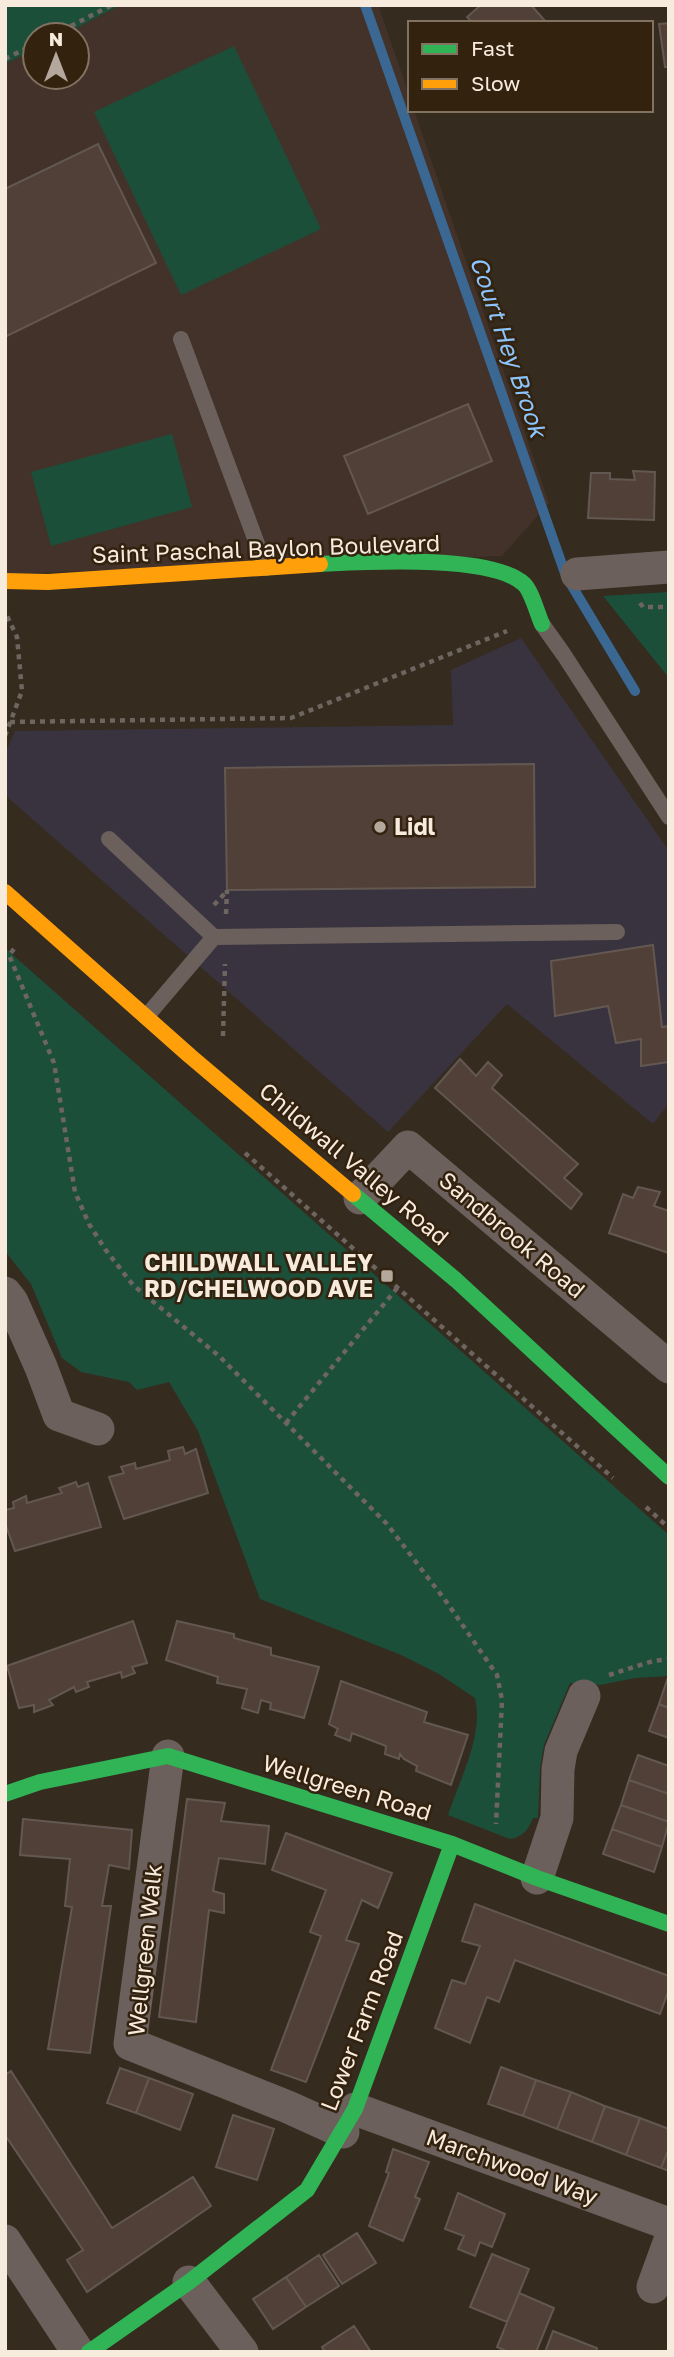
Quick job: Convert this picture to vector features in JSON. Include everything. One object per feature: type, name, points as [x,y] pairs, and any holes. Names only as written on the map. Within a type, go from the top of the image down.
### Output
[{"type":"street","name":"Saint Paschal Baylon Boulevard","points":[[5,581],[48,582],[343,563],[458,563],[501,572],[525,585]]},
{"type":"street","points":[[577,574],[669,567]]},
{"type":"street","points":[[525,585],[542,624]]},
{"type":"street","name":"Childwall Valley Road","points":[[5,892],[221,1082],[456,1280],[669,1477]]},
{"type":"street","name":"Sandbrook Road","points":[[360,1198],[408,1147],[669,1367]]},
{"type":"street","points":[[5,1293],[12,1302],[36,1356],[59,1415],[98,1429]]},
{"type":"street","points":[[537,1878],[557,1818],[561,1751],[584,1696]]},
{"type":"street","name":"Wellgreen Road","points":[[5,1794],[40,1782],[168,1756],[452,1844],[537,1878],[669,1924]]},
{"type":"street","name":"Wellgreen Walk","points":[[168,1756],[130,2044],[288,2107],[349,2121]]},
{"type":"street","name":"Lower Farm Road","points":[[89,2352],[189,2282],[307,2190],[349,2121],[452,1844]]},
{"type":"street","name":"Marchwood Way","points":[[349,2121],[669,2224]]},
{"type":"street","points":[[5,2241],[78,2352]]},
{"type":"street","points":[[653,2287],[669,2243]]},
{"type":"street","points":[[189,2282],[242,2352]]},
{"type":"lane","points":[[181,339],[266,568]]},
{"type":"lane","points":[[542,624],[669,817]]},
{"type":"lane","points":[[109,839],[220,937],[617,932]]},
{"type":"lane","points":[[146,1017],[220,937]]},
{"type":"path","points":[[81,21],[112,5]]},
{"type":"path","points":[[5,59],[21,51]]},
{"type":"path","points":[[10,722],[291,718],[513,629],[525,585]]},
{"type":"path","points":[[5,612],[17,637],[22,691],[5,736]]},
{"type":"path","points":[[221,1082],[220,937],[227,890]]},
{"type":"path","points":[[5,940],[14,949],[7,958],[54,1063],[75,1192],[89,1224],[105,1249],[133,1285],[219,1356],[387,1524],[449,1604],[497,1675],[502,1700],[500,1762],[496,1826],[488,1859]]},
{"type":"path","points":[[241,1150],[618,1482]]},
{"type":"path","points":[[286,1423],[398,1287]]},
{"type":"path","points":[[638,1501],[669,1528]]},
{"type":"path","points":[[584,1696],[613,1673],[669,1659]]},
{"type":"shaded area","points":[[121,5],[378,5],[408,91],[408,112],[415,112],[549,503],[502,556],[5,574],[5,64],[21,56],[21,91],[91,91],[90,21]]},
{"type":"shaded area","points":[[521,638],[669,851],[669,1103],[653,1124],[507,1004],[388,1132],[5,795],[5,754],[15,731],[453,725],[451,670]]},
{"type":"green space","points":[[5,5],[121,5],[90,21],[21,21],[21,56],[5,64]]},
{"type":"green space","points":[[234,46],[321,229],[181,295],[94,112]]},
{"type":"green space","points":[[172,434],[192,507],[51,546],[31,472]]},
{"type":"green space","points":[[669,592],[669,678],[603,596]]},
{"type":"green space","points":[[5,948],[669,1535],[669,1676],[635,1678],[600,1685],[570,1683],[544,1745],[540,1768],[538,1818],[533,1818],[527,1829],[518,1837],[510,1839],[448,1815],[474,1741],[477,1712],[475,1698],[439,1674],[401,1655],[260,1599],[198,1431],[169,1382],[137,1390],[129,1382],[81,1372],[62,1358],[31,1284],[5,1251]]},
{"type":"building","points":[[481,5],[531,5],[545,21],[471,21],[467,17]]},
{"type":"building","points":[[669,23],[669,67],[665,67],[659,24]]},
{"type":"building","points":[[98,144],[156,263],[5,337],[5,189]]},
{"type":"building","points":[[468,404],[492,461],[368,514],[344,456]]},
{"type":"building","points":[[633,471],[655,472],[654,520],[588,518],[591,473],[610,473],[610,479],[635,480]]},
{"type":"building","name":"Lidl","points":[[534,764],[535,887],[227,890],[225,768]]},
{"type":"building","points":[[653,945],[662,1027],[669,1026],[669,1062],[641,1066],[641,1039],[616,1043],[608,1006],[555,1016],[551,961]]},
{"type":"building","points":[[460,1059],[476,1076],[488,1062],[502,1075],[492,1088],[578,1164],[564,1178],[582,1194],[571,1209],[435,1088]]},
{"type":"building","points":[[638,1187],[660,1192],[654,1206],[669,1211],[669,1253],[609,1233],[623,1194],[633,1198]]},
{"type":"building","points":[[183,1447],[185,1454],[196,1449],[208,1493],[124,1519],[109,1477],[124,1473],[121,1467],[135,1463],[136,1469],[170,1460],[168,1451]]},
{"type":"building","points":[[76,1482],[78,1487],[88,1483],[101,1527],[15,1551],[5,1523],[5,1510],[14,1508],[13,1502],[26,1496],[27,1503],[62,1493],[59,1488]]},
{"type":"building","points":[[133,1621],[147,1663],[132,1667],[135,1673],[122,1678],[121,1672],[87,1682],[89,1687],[76,1692],[74,1687],[49,1700],[53,1705],[34,1712],[34,1705],[19,1708],[7,1666]]},
{"type":"building","points":[[177,1621],[234,1634],[234,1638],[271,1648],[271,1655],[319,1667],[304,1718],[270,1709],[271,1703],[261,1700],[258,1713],[242,1708],[247,1689],[217,1683],[218,1677],[166,1660]]},
{"type":"building","points":[[669,1678],[669,1708],[659,1704]]},
{"type":"building","points":[[341,1681],[427,1712],[424,1722],[468,1735],[451,1785],[416,1771],[417,1766],[400,1754],[399,1759],[385,1754],[386,1746],[352,1733],[350,1741],[335,1735],[338,1729],[329,1724]]},
{"type":"building","points":[[659,1704],[669,1708],[669,1738],[649,1731]]},
{"type":"building","points":[[638,1755],[669,1766],[669,1794],[629,1780]]},
{"type":"building","points":[[629,1780],[669,1794],[669,1822],[621,1805]]},
{"type":"building","points":[[187,1799],[225,1803],[221,1821],[269,1826],[265,1864],[219,1858],[213,1891],[224,1894],[224,1913],[209,1910],[196,2022],[159,2017]]},
{"type":"building","points":[[621,1805],[669,1822],[662,1847],[612,1829]]},
{"type":"building","points":[[23,1819],[132,1830],[129,1869],[109,1865],[102,1906],[111,1906],[90,2053],[48,2049],[72,1907],[65,1906],[70,1859],[20,1855]]},
{"type":"building","points":[[612,1829],[662,1847],[654,1872],[603,1854]]},
{"type":"building","points":[[286,1833],[392,1873],[378,1908],[362,1900],[346,1940],[359,1944],[306,2082],[271,2070],[321,1936],[310,1932],[326,1890],[272,1870]]},
{"type":"building","points":[[475,1904],[669,1976],[669,1989],[660,2014],[515,1960],[499,2002],[487,1997],[470,2043],[435,2028],[452,1980],[465,1984],[480,1946],[462,1941]]},
{"type":"building","points":[[501,2067],[536,2080],[523,2116],[488,2104]]},
{"type":"building","points":[[120,2068],[149,2078],[136,2113],[107,2103]]},
{"type":"building","points":[[11,2071],[112,2228],[193,2177],[211,2206],[87,2292],[67,2260],[83,2250],[5,2135],[5,2075]]},
{"type":"building","points":[[149,2078],[193,2094],[180,2130],[136,2113]]},
{"type":"building","points":[[536,2080],[571,2092],[557,2129],[523,2116]]},
{"type":"building","points":[[571,2092],[605,2106],[592,2142],[557,2129]]},
{"type":"building","points":[[605,2106],[640,2118],[626,2155],[592,2142]]},
{"type":"building","points":[[233,2115],[274,2129],[257,2180],[216,2167]]},
{"type":"building","points":[[640,2118],[669,2129],[669,2148],[661,2168],[626,2155]]},
{"type":"building","points":[[669,2148],[669,2171],[661,2168]]},
{"type":"building","points":[[393,2149],[429,2162],[415,2197],[420,2199],[403,2241],[369,2226],[389,2173],[386,2172]]},
{"type":"building","points":[[458,2193],[505,2214],[492,2247],[480,2242],[475,2256],[458,2249],[464,2236],[445,2229]]},
{"type":"building","points":[[357,2233],[376,2263],[342,2284],[323,2255]]},
{"type":"building","points":[[492,2254],[529,2269],[507,2322],[470,2307]]},
{"type":"building","points":[[319,2255],[339,2286],[306,2307],[286,2277]]},
{"type":"building","points":[[286,2277],[306,2307],[273,2329],[253,2299]]},
{"type":"building","points":[[519,2293],[554,2308],[536,2352],[508,2352],[497,2347]]},
{"type":"building","points":[[354,2326],[371,2352],[325,2352],[322,2347]]},
{"type":"building","points":[[553,2331],[597,2348],[596,2352],[545,2352]]},
{"type":"waterway","name":"Court Hey Brook","points":[[365,5],[566,576],[635,691]]},
{"type":"traffic: fast","points":[[320,564],[426,562],[485,568],[508,574],[527,588],[542,624]]},
{"type":"traffic: fast","points":[[353,1194],[456,1280],[669,1477]]},
{"type":"traffic: fast","points":[[5,1794],[40,1782],[168,1756],[452,1844],[537,1878],[669,1924]]},
{"type":"traffic: fast","points":[[89,2352],[189,2282],[307,2190],[355,2109],[452,1844]]},
{"type":"traffic: slow","points":[[5,581],[48,582],[320,564]]},
{"type":"traffic: slow","points":[[5,892],[190,1056],[353,1194]]},
{"type":"place","name":"Lidl","points":[[380,827]]},
{"type":"place","name":"CHILDWALL VALLEY RD/CHELWOOD AVE","points":[[387,1276]]}]
